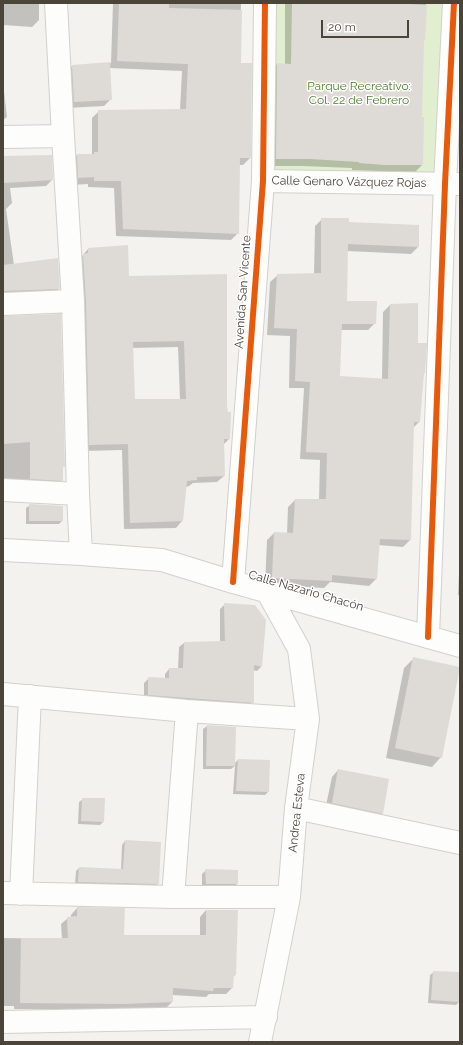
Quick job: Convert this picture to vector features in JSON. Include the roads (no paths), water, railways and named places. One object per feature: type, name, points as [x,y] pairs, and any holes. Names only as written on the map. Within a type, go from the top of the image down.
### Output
[{"type":"street","points":[[56,3],[74,301],[78,494],[81,554]]},
{"type":"street","name":"Avenida San Vicente","points":[[233,582],[262,181],[265,3]]},
{"type":"street","points":[[428,637],[452,184],[454,3]]},
{"type":"street","points":[[3,137],[63,136]]},
{"type":"street","name":"Calle Genaro Vázquez Rojas","points":[[262,181],[452,184]]},
{"type":"street","points":[[3,304],[74,301]]},
{"type":"street","points":[[3,490],[78,494]]},
{"type":"street","name":"Calle Nazario Chacón","points":[[3,550],[162,560],[233,582],[460,646]]},
{"type":"street","name":"Andrea Esteva","points":[[260,1042],[289,897],[296,808],[308,719],[299,649],[267,591]]},
{"type":"street","points":[[3,694],[187,711],[308,719]]},
{"type":"street","points":[[30,696],[12,893],[173,897],[289,897]]},
{"type":"street","points":[[173,897],[187,711]]},
{"type":"street","points":[[296,808],[460,843]]},
{"type":"street","points":[[3,1022],[266,1016]]},
{"type":"park label","name":"Parque Recreativo: Col. 22 de Febrero","points":[[359,93]]}]
